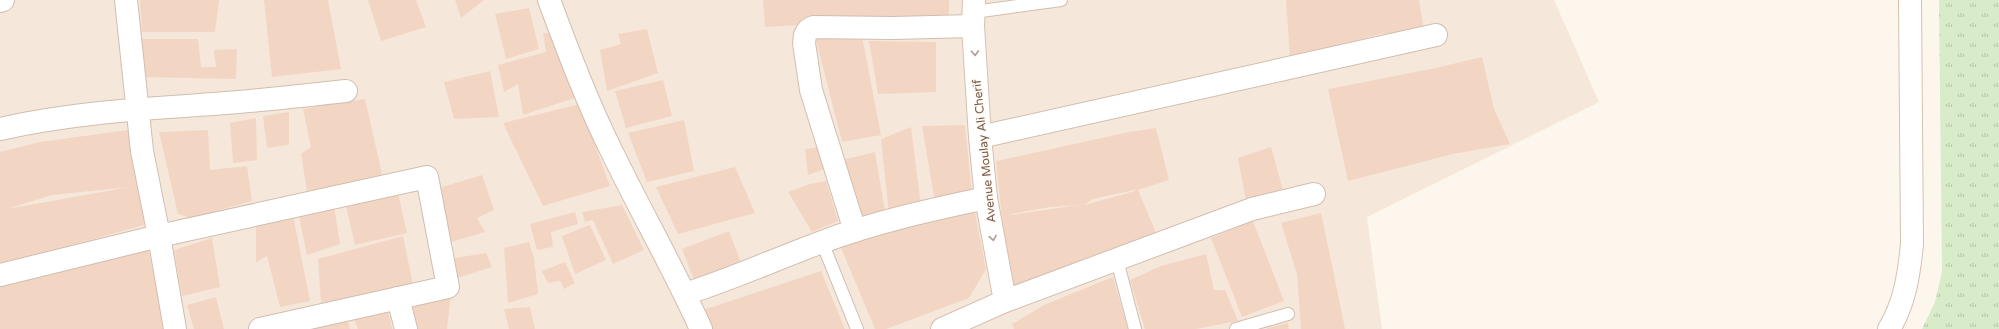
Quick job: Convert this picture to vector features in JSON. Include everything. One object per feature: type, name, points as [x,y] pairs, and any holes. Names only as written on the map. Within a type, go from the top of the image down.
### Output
[{"type":"street","points":[[126,0],[137,108],[149,190],[159,236],[175,329]]},
{"type":"street","points":[[549,0],[564,40],[611,151],[685,294],[701,329]]},
{"type":"street","points":[[1889,329],[1895,319],[1908,283],[1912,244],[1910,0]]},
{"type":"street","points":[[854,231],[811,90],[806,65],[805,35],[808,30],[813,27],[892,28],[974,13]]},
{"type":"street","name":"Avenue Moulay Ali Cherif","points":[[974,13],[980,137],[986,198],[1005,301]]},
{"type":"street","points":[[980,137],[1436,35]]},
{"type":"street","points":[[0,129],[67,116],[137,108],[213,104],[346,91]]},
{"type":"street","points":[[0,274],[159,236],[427,177],[448,287],[398,298],[294,325],[260,329]]},
{"type":"street","points":[[942,329],[1005,301],[1252,209],[1314,194]]},
{"type":"street","points":[[685,294],[744,274],[822,242],[854,231],[912,213],[986,198]]},
{"type":"street","points":[[398,298],[406,329]]},
{"type":"lane","points":[[974,13],[1061,0]]},
{"type":"lane","points":[[822,242],[857,329]]},
{"type":"lane","points":[[1117,260],[1135,329]]},
{"type":"lane","points":[[1236,329],[1288,314]]},
{"type":"shaded area","points":[[0,0],[1554,0],[1599,102],[1367,217],[1382,329],[0,329]]},
{"type":"green space","points":[[1939,0],[1999,0],[1999,329],[1922,329],[1935,302],[1942,272]]},
{"type":"building","points":[[140,0],[219,0],[215,32],[142,32]]},
{"type":"building","points":[[264,0],[328,0],[341,69],[272,77]]},
{"type":"building","points":[[368,0],[416,0],[426,27],[381,41]]},
{"type":"building","points":[[455,0],[484,0],[461,18]]},
{"type":"building","points":[[763,0],[949,0],[949,16],[765,27]]},
{"type":"building","points":[[1286,0],[1419,0],[1424,30],[1380,34],[1290,59]]},
{"type":"building","points":[[529,8],[539,49],[506,59],[495,14]]},
{"type":"building","points":[[647,29],[658,73],[607,91],[600,50],[621,44],[618,34]]},
{"type":"building","points":[[861,31],[881,135],[842,142],[814,32]]},
{"type":"building","points":[[543,33],[552,33],[575,98],[523,115],[518,84],[504,92],[498,65],[546,52]]},
{"type":"building","points":[[139,39],[198,39],[201,67],[216,67],[214,50],[237,49],[236,79],[139,77]]},
{"type":"building","points":[[869,41],[936,42],[936,92],[878,94]]},
{"type":"building","points":[[1482,57],[1494,109],[1510,144],[1453,154],[1348,181],[1328,89],[1431,69]]},
{"type":"building","points":[[490,71],[499,117],[454,119],[444,82]]},
{"type":"building","points":[[663,80],[672,116],[626,128],[615,91]]},
{"type":"building","points":[[365,99],[382,174],[350,184],[307,191],[301,154],[311,147],[303,109]]},
{"type":"building","points":[[580,104],[610,186],[543,206],[503,123]]},
{"type":"building","points":[[289,112],[289,145],[267,148],[263,116]]},
{"type":"building","points":[[256,118],[257,160],[233,163],[230,123]]},
{"type":"building","points":[[684,120],[694,171],[647,182],[628,133]]},
{"type":"building","points":[[965,125],[972,194],[935,202],[922,126]]},
{"type":"building","points":[[911,127],[921,206],[889,214],[881,139]]},
{"type":"building","points":[[1156,128],[1169,180],[1138,190],[1156,233],[1102,258],[1009,287],[996,161],[1129,132]],"holes":[[[1135,191],[1084,205],[1093,199]],[[1079,205],[1011,215],[1050,207]]]},
{"type":"building","points":[[128,130],[147,224],[0,266],[0,152],[40,142]],"holes":[[[130,187],[7,209],[52,195]]]},
{"type":"building","points":[[208,130],[210,170],[247,166],[252,201],[191,218],[178,214],[159,132]]},
{"type":"building","points":[[819,147],[824,169],[808,175],[805,149]]},
{"type":"building","points":[[1271,147],[1283,190],[1246,201],[1238,158]]},
{"type":"building","points":[[875,152],[885,211],[856,218],[838,161]]},
{"type":"building","points":[[735,167],[755,213],[678,234],[656,187]]},
{"type":"building","points":[[482,175],[494,210],[477,218],[485,232],[451,242],[433,190]]},
{"type":"building","points":[[826,181],[838,221],[812,232],[788,192],[810,184]]},
{"type":"building","points":[[398,193],[407,233],[355,245],[346,206]]},
{"type":"building","points":[[622,205],[644,250],[613,264],[593,220],[585,222],[582,212]]},
{"type":"building","points":[[334,206],[340,244],[307,255],[298,211]]},
{"type":"building","points":[[974,208],[986,269],[969,298],[886,329],[875,329],[839,243]]},
{"type":"building","points":[[575,212],[578,224],[551,232],[553,247],[537,250],[530,224]]},
{"type":"building","points":[[1321,213],[1345,329],[1301,329],[1297,274],[1281,223]]},
{"type":"building","points":[[293,215],[310,301],[280,307],[267,256],[256,262],[256,222]]},
{"type":"building","points":[[1253,221],[1284,301],[1242,317],[1211,238]]},
{"type":"building","points":[[590,225],[606,260],[575,274],[562,236]]},
{"type":"building","points":[[729,231],[741,263],[694,280],[682,249]]},
{"type":"building","points":[[403,236],[413,285],[321,303],[318,259]]},
{"type":"building","points":[[212,238],[220,287],[182,296],[174,250]]},
{"type":"building","points":[[529,242],[534,258],[538,294],[508,303],[504,248]]},
{"type":"building","points":[[148,247],[165,329],[0,329],[0,281]]},
{"type":"building","points":[[486,253],[492,267],[457,278],[449,259]]},
{"type":"building","points":[[1206,254],[1214,290],[1225,290],[1238,321],[1196,329],[1145,329],[1130,280],[1161,266]]},
{"type":"building","points":[[565,262],[575,283],[564,289],[560,281],[548,283],[542,271]]},
{"type":"building","points":[[821,271],[845,329],[706,329],[697,312]]},
{"type":"building","points":[[1113,277],[1128,329],[1014,329],[1012,324],[1044,305]]},
{"type":"building","points":[[451,293],[447,329],[414,329],[408,308]]},
{"type":"building","points":[[216,297],[224,329],[194,329],[187,305]]},
{"type":"building","points":[[530,307],[535,329],[509,329],[504,309]]},
{"type":"building","points":[[388,310],[392,329],[358,329],[352,315]]},
{"type":"building","points":[[347,317],[350,329],[309,329]]},
{"type":"building","points":[[1288,323],[1289,329],[1267,329],[1267,328]]}]
